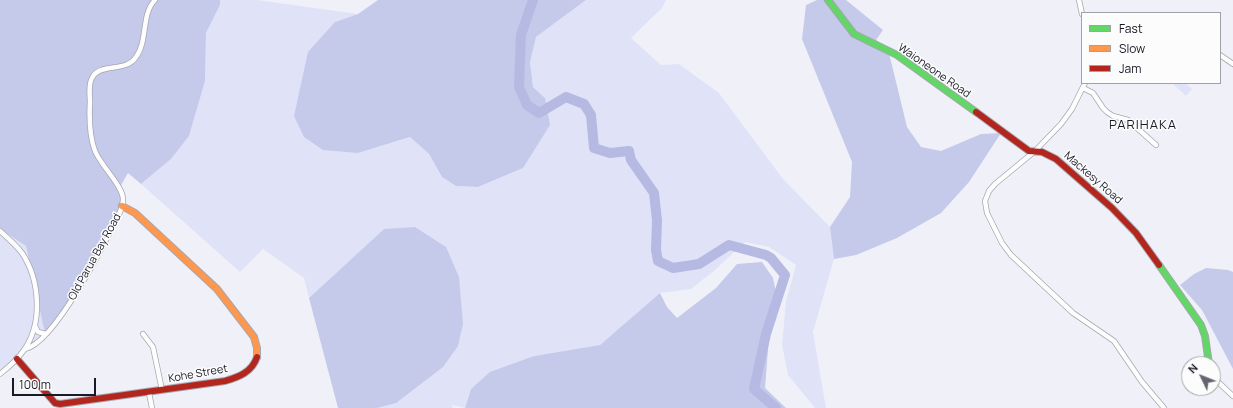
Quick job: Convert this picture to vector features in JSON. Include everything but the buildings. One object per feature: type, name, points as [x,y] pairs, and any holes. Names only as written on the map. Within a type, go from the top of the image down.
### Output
[{"type":"street","name":"Old Parua Bay Road","points":[[24,349],[31,348],[46,334],[78,292],[122,206],[122,193],[99,160],[93,145],[89,118],[90,83],[93,75],[97,72],[126,66],[136,58],[141,46],[149,8],[155,0]]},
{"type":"street","name":"Waioneone Road","points":[[828,0],[854,34],[907,62],[1029,151],[1035,151]]},
{"type":"street","points":[[1079,0],[1082,12]]},
{"type":"street","points":[[1221,56],[1233,64]]},
{"type":"street","points":[[1156,145],[1128,120],[1113,116],[1107,112],[1093,93],[1084,85],[1076,102],[1064,120],[1035,151],[989,191],[986,206],[991,222],[1002,243],[1016,260],[1073,313],[1114,341],[1142,382],[1164,408]]},
{"type":"street","name":"Mackesy Road","points":[[1035,151],[1049,155],[1063,164],[1112,208],[1136,233],[1201,325],[1208,356]]},
{"type":"street","name":"Kohe Street","points":[[17,359],[55,403],[60,404],[149,393],[230,380],[245,374],[255,364],[258,344],[250,330],[217,289],[135,213],[122,206]]},
{"type":"street","points":[[0,231],[22,253],[34,284],[36,299],[34,325],[29,341],[17,359],[0,374]]},
{"type":"street","points":[[34,325],[38,332],[46,334]]},
{"type":"street","points":[[143,334],[154,347],[162,390]]},
{"type":"street","points":[[1221,385],[1233,396]]},
{"type":"street","points":[[149,393],[152,408]]},
{"type":"shaded area","points":[[0,0],[220,0],[220,5],[206,33],[205,81],[189,136],[171,159],[141,184],[128,173],[120,187],[123,204],[78,290],[45,334],[26,246],[0,229]]},
{"type":"shaded area","points":[[220,0],[257,0],[358,14],[335,22],[358,153],[410,137],[429,154],[442,177],[456,186],[478,187],[523,168],[545,98],[533,87],[530,62],[536,37],[586,0],[666,0],[662,8],[631,38],[661,65],[679,64],[719,93],[783,179],[830,227],[834,259],[813,332],[826,408],[815,408],[788,375],[782,345],[786,301],[796,265],[769,247],[745,242],[715,270],[691,289],[660,293],[600,345],[534,356],[471,389],[465,408],[452,405],[453,408],[356,408],[384,229],[309,298],[304,278],[263,249],[240,272],[141,184],[171,159],[189,136],[205,81],[206,33],[220,5]]},
{"type":"shaded area","points":[[378,0],[586,0],[536,37],[530,62],[533,87],[545,98],[550,125],[523,168],[478,187],[456,186],[442,177],[429,154],[410,137],[358,153],[323,150],[304,137],[294,116],[308,52],[335,22],[358,14]]},
{"type":"shaded area","points":[[817,0],[846,0],[883,30],[876,40],[888,49],[907,127],[921,147],[941,151],[981,134],[1001,133],[969,182],[941,213],[897,238],[856,255],[834,259],[830,227],[850,197],[852,162],[802,39],[806,5]]},
{"type":"shaded area","points":[[1173,84],[1187,84],[1192,89],[1186,96]]},
{"type":"shaded area","points":[[415,227],[446,247],[459,277],[463,324],[458,346],[443,367],[396,403],[377,408],[338,408],[309,298],[384,229]]},
{"type":"shaded area","points":[[0,229],[26,246],[45,334],[0,375]]},
{"type":"shaded area","points":[[762,262],[773,278],[778,302],[769,337],[765,388],[786,408],[465,408],[471,389],[490,372],[534,356],[600,345],[660,293],[667,307],[677,318],[716,288],[737,264]]},
{"type":"shaded area","points":[[1206,268],[1228,270],[1233,272],[1233,369],[1202,310],[1180,285],[1194,274]]},
{"type":"waterway","points":[[533,0],[521,35],[519,87],[527,105],[539,113],[566,97],[584,104],[591,115],[594,148],[610,153],[629,151],[631,160],[654,193],[657,220],[656,250],[658,261],[673,268],[699,264],[729,245],[766,255],[771,258],[785,275],[766,334],[754,389],[776,408]]},
{"type":"traffic: fast","points":[[828,0],[854,34],[897,55],[976,112]]},
{"type":"traffic: fast","points":[[1159,265],[1201,325],[1205,336],[1208,356]]},
{"type":"traffic: slow","points":[[122,206],[135,213],[217,289],[254,337],[257,348],[257,357]]},
{"type":"traffic: jam","points":[[976,112],[1029,151],[1042,152],[1056,159],[1112,208],[1136,233],[1159,265]]},
{"type":"traffic: jam","points":[[17,359],[55,403],[60,404],[225,381],[240,376],[252,367],[257,357]]},
{"type":"district","name":"PARIHAKA","points":[[1143,125]]}]
